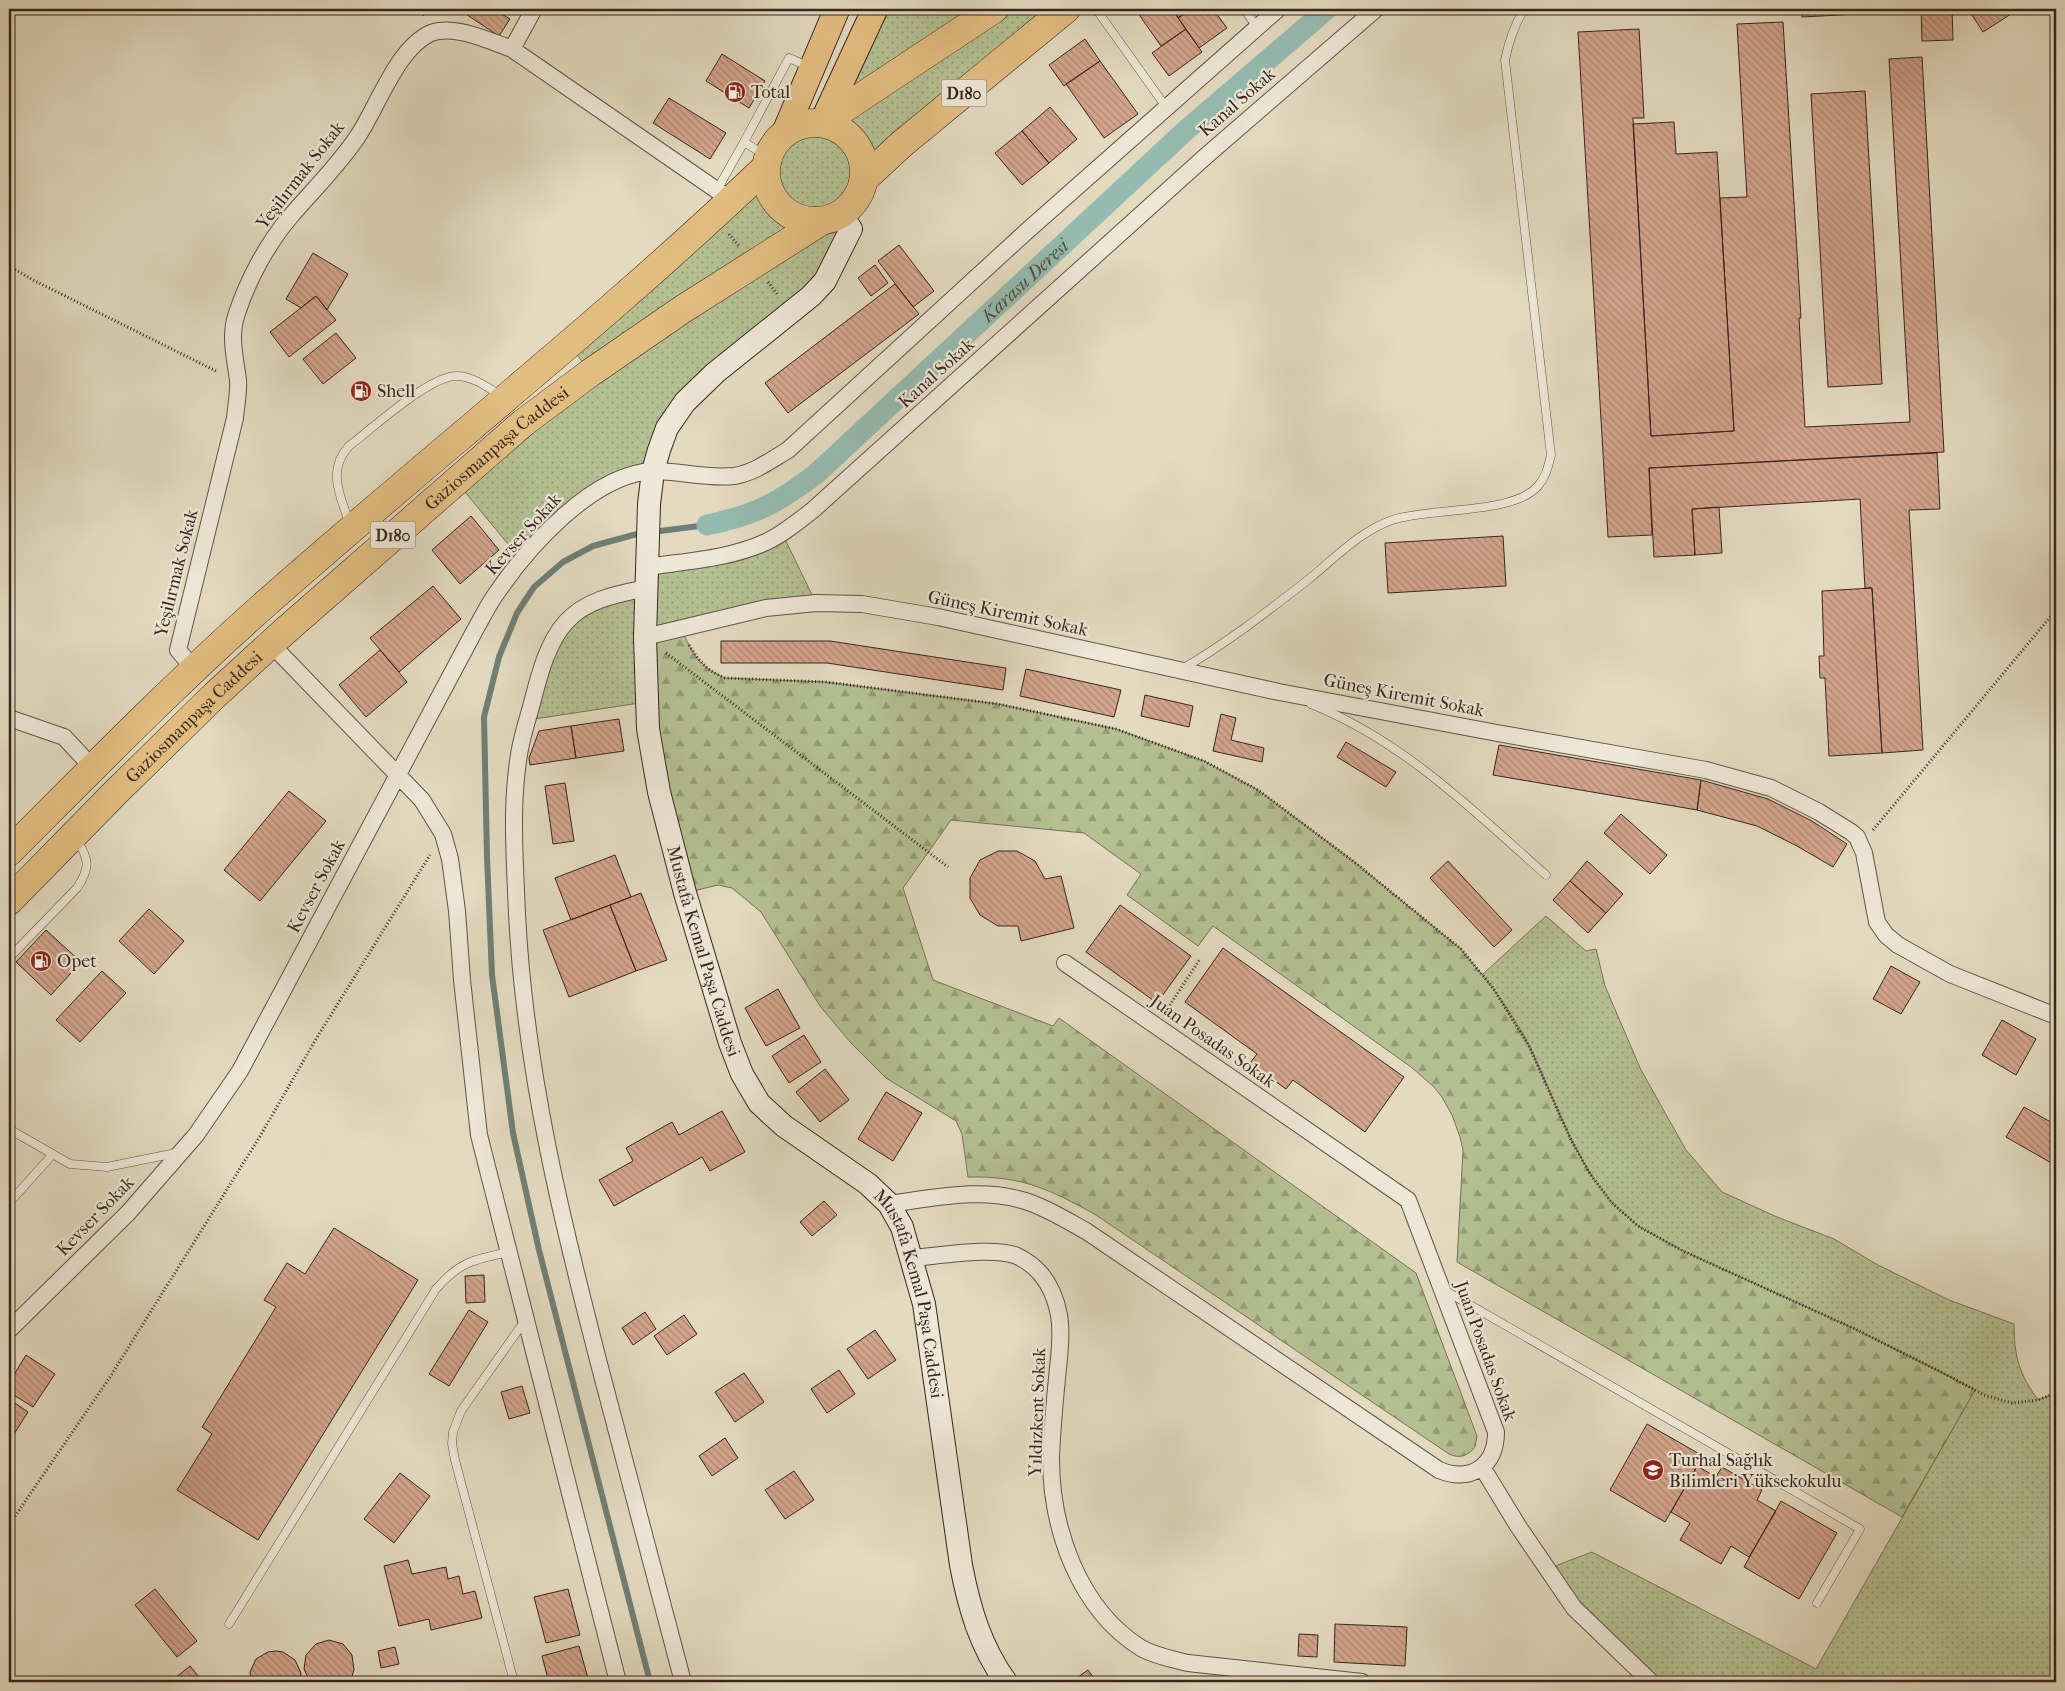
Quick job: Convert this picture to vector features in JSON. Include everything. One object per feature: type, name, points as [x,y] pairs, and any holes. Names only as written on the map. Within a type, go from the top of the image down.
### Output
[{"type":"highway","points":[[822,123],[994,9]]},
{"type":"highway","name":"D180","points":[[864,179],[903,143],[1066,9]]},
{"type":"highway","points":[[784,134],[802,125],[822,123],[840,130],[854,143],[863,160],[864,179]]},
{"type":"highway","name":"Gaziosmanpaşa Caddesi","points":[[9,852],[194,669],[264,605],[506,398],[724,195],[767,162],[772,148],[784,134]]},
{"type":"highway","points":[[767,162],[768,186],[776,203],[786,212],[797,218],[830,218]]},
{"type":"highway","name":"Gaziosmanpaşa Caddesi","points":[[9,900],[208,702],[271,644],[523,423],[590,373],[683,309],[856,200],[864,179]]},
{"type":"main road","name":"Gaziosmanpaşa Caddesi","points":[[784,134],[837,9]]},
{"type":"main road","points":[[822,123],[876,9]]},
{"type":"street","points":[[512,49],[534,9]]},
{"type":"street","name":"Kevser Sokak","points":[[9,1330],[128,1214],[196,1135],[240,1071],[495,594],[522,561],[577,503],[627,476],[653,471],[734,476],[752,471],[788,450],[1027,231],[1278,9]]},
{"type":"street","name":"Kanal Sokak","points":[[683,1682],[567,1243],[543,1129],[520,976],[514,857],[516,777],[520,747],[538,679],[552,642],[566,621],[586,607],[607,597],[647,569],[720,557],[766,542],[796,523],[834,492],[1206,156],[1376,9]]},
{"type":"street","name":"Yeşilırmak Sokak","points":[[194,669],[178,650],[235,418],[238,382],[232,334],[237,314],[253,276],[288,218],[335,167],[358,136],[410,49],[421,38],[434,32],[450,31],[473,35],[512,49],[724,195]]},
{"type":"street","name":"Mustafa Kemal Paşa Caddesi","points":[[830,218],[851,229],[825,281],[811,296],[715,373],[685,402],[667,428],[653,471],[649,504],[645,637],[648,729],[659,792],[685,893],[730,1043],[742,1074],[759,1103],[784,1126],[868,1184],[889,1204],[902,1226],[924,1304],[961,1565],[968,1602],[976,1627],[988,1653],[1006,1682]]},
{"type":"street","name":"Güneş Kiremit Sokak","points":[[645,637],[766,608],[816,603],[862,604],[938,617],[1279,692],[1706,770],[1771,788],[1819,812],[1852,832],[1861,844]]},
{"type":"street","points":[[271,644],[422,800],[443,834],[450,859],[457,911],[462,980],[479,1135],[618,1682]]},
{"type":"street","points":[[9,718],[64,737],[92,768]]},
{"type":"street","points":[[1861,844],[1876,922],[1890,939],[1950,974],[2056,1016]]},
{"type":"street","name":"Juan Posadas Sokak","points":[[1065,963],[1408,1200],[1496,1432],[1493,1452],[1482,1467]]},
{"type":"street","points":[[889,1204],[958,1196],[987,1195],[1030,1203],[1086,1231],[1439,1470],[1448,1474],[1461,1475],[1476,1471],[1482,1467],[1518,1526],[1574,1608],[1651,1682]]},
{"type":"street","name":"Yıldızkent Sokak","points":[[912,1258],[997,1251],[1015,1255],[1030,1263],[1041,1273],[1050,1287],[1056,1303],[1060,1326],[1051,1459],[1056,1502],[1064,1545],[1074,1570],[1090,1598],[1106,1619],[1142,1648],[1161,1656],[1188,1663],[1362,1682]]},
{"type":"lane","points":[[1096,9],[1166,107]]},
{"type":"lane","points":[[1244,9],[1257,27]]},
{"type":"lane","points":[[1179,671],[1259,617],[1350,544],[1371,530],[1392,520],[1418,513],[1495,505],[1521,499],[1537,488],[1545,476],[1551,455],[1506,60],[1509,40],[1515,24],[1524,9]]},
{"type":"lane","points":[[724,195],[744,142],[789,58],[812,68]]},
{"type":"lane","points":[[744,142],[767,162]]},
{"type":"lane","points":[[351,530],[336,480],[336,468],[341,455],[350,446],[426,386],[442,378],[457,375],[472,378],[506,398]]},
{"type":"lane","points":[[1279,692],[1353,723],[1406,756],[1452,791],[1546,875]]},
{"type":"lane","points":[[9,958],[77,888],[85,875],[87,864],[84,852],[74,835]]},
{"type":"lane","points":[[9,1129],[70,1164],[107,1167],[182,1152]]},
{"type":"lane","points":[[9,1203],[52,1154]]},
{"type":"lane","points":[[229,1624],[436,1289],[448,1276],[474,1259],[509,1252]]},
{"type":"lane","points":[[1442,1289],[1860,1529],[1818,1604]]},
{"type":"lane","points":[[514,1682],[454,1460],[452,1444],[453,1432],[461,1411],[526,1319]]},
{"type":"path","points":[[9,266],[35,281],[238,382]]},
{"type":"path","points":[[1861,844],[2056,610]]},
{"type":"path","points":[[681,628],[699,662],[710,672],[725,678],[826,682],[998,704],[1116,729],[1204,761],[1258,790],[1353,861],[1461,949],[1493,988],[1529,1046],[1571,1140],[1590,1174],[1612,1203],[1638,1226],[1683,1251],[1855,1329],[1984,1395],[2012,1403],[2038,1400],[2056,1393]]},
{"type":"path","points":[[645,637],[948,867]]},
{"type":"path","points":[[9,1525],[115,1369],[259,1138],[316,1039],[443,834]]},
{"type":"path","points":[[1156,1026],[1200,959]]},
{"type":"green space","points":[[875,9],[1066,9],[862,190],[849,209],[851,229],[825,281],[715,373],[653,471],[602,488],[522,561],[456,481],[590,372],[569,344],[768,157],[776,144],[786,134],[798,127],[813,123]]},
{"type":"green space","points":[[782,533],[816,603],[646,637],[646,702],[528,720],[567,621],[647,588],[647,567],[720,557]]},
{"type":"green space","points":[[681,628],[697,658],[716,674],[725,678],[826,682],[998,704],[1116,729],[1204,761],[1258,790],[1353,861],[1461,949],[1493,988],[1529,1046],[1571,1140],[1590,1174],[1612,1203],[1638,1226],[1683,1251],[1855,1329],[1975,1390],[1902,1517],[1457,1262],[1463,1150],[1452,1115],[1433,1086],[1411,1067],[1213,926],[1198,946],[1127,895],[1141,874],[1084,833],[951,820],[903,888],[933,980],[1053,1026],[1059,1018],[1416,1273],[1477,1436],[1475,1447],[1463,1456],[1449,1454],[1096,1215],[1064,1198],[1035,1186],[1005,1179],[968,1177],[962,1134],[956,1121],[886,1078],[851,1043],[820,1006],[761,912],[732,888],[718,885],[685,893],[659,792],[645,637]]},
{"type":"green space","points":[[1546,916],[1586,951],[1596,949],[1605,986],[1641,1070],[1686,1150],[1722,1192],[1777,1217],[1834,1239],[1878,1265],[1949,1300],[2014,1324],[2015,1346],[2026,1382],[2038,1400],[2056,1393],[2056,1682],[1651,1682],[1547,1569],[1592,1552],[1816,1669],[1975,1390],[1870,1337],[1660,1240],[1624,1215],[1610,1201],[1585,1165],[1575,1146],[1525,1038],[1502,1000],[1482,975]]},
{"type":"building","points":[[458,9],[494,9],[510,19],[499,36]]},
{"type":"building","points":[[1135,9],[1172,9],[1186,29],[1161,46]]},
{"type":"building","points":[[1172,9],[1192,9],[1178,18]]},
{"type":"building","points":[[1192,9],[1213,9],[1227,28],[1199,48],[1178,18]]},
{"type":"building","points":[[1801,9],[1898,9],[1898,12],[1802,17]]},
{"type":"building","points":[[1921,9],[1952,9],[1953,40],[1922,41]]},
{"type":"building","points":[[1968,9],[2008,9],[2011,14],[1983,32]]},
{"type":"building","points":[[1783,22],[1801,318],[1799,318],[1805,427],[1910,422],[1889,59],[1922,57],[1944,452],[1649,468],[1652,535],[1608,537],[1578,32],[1639,29],[1644,118],[1633,118],[1651,436],[1734,431],[1720,198],[1747,197],[1737,24]]},
{"type":"building","points":[[1186,29],[1202,52],[1169,76],[1152,53]]},
{"type":"building","points":[[1085,39],[1100,61],[1064,86],[1049,65]]},
{"type":"building","points":[[722,54],[765,81],[749,108],[706,81]]},
{"type":"building","points":[[1100,61],[1138,114],[1104,138],[1066,84]]},
{"type":"building","points":[[1865,91],[1882,384],[1828,387],[1811,94]]},
{"type":"building","points":[[669,98],[726,133],[710,159],[653,123]]},
{"type":"building","points":[[1050,107],[1077,139],[1049,163],[1022,131]]},
{"type":"building","points":[[1674,122],[1676,154],[1717,152],[1734,431],[1651,436],[1633,124]]},
{"type":"building","points":[[1022,131],[1049,163],[1022,185],[995,153]]},
{"type":"building","points":[[899,245],[934,291],[913,307],[878,261]]},
{"type":"building","points":[[313,253],[348,274],[327,310],[316,296],[301,308],[286,299]]},
{"type":"building","points":[[875,265],[888,283],[871,296],[858,278]]},
{"type":"building","points":[[895,284],[919,314],[788,413],[765,383]]},
{"type":"building","points":[[316,296],[336,320],[289,357],[270,332]]},
{"type":"building","points":[[336,333],[356,358],[323,384],[303,359]]},
{"type":"building","points":[[1937,453],[1940,509],[1909,510],[1923,750],[1882,753],[1872,588],[1865,588],[1860,499],[1692,509],[1695,555],[1654,557],[1649,468]]},
{"type":"building","points":[[1719,507],[1722,553],[1695,555],[1692,509]]},
{"type":"building","points":[[471,516],[499,550],[460,584],[432,550]]},
{"type":"building","points":[[1503,536],[1506,586],[1388,593],[1385,543]]},
{"type":"building","points":[[433,586],[461,619],[399,672],[370,638]]},
{"type":"building","points":[[1872,588],[1882,753],[1829,756],[1825,678],[1820,678],[1819,656],[1824,656],[1822,591]]},
{"type":"building","points":[[721,641],[830,641],[1006,668],[1003,690],[827,663],[721,663]]},
{"type":"building","points":[[380,650],[407,682],[366,717],[339,685]]},
{"type":"building","points":[[1026,669],[1121,690],[1114,717],[1020,696]]},
{"type":"building","points":[[1145,695],[1193,706],[1189,727],[1141,716]]},
{"type":"building","points":[[1221,714],[1236,718],[1231,740],[1264,748],[1262,762],[1213,751]]},
{"type":"building","points":[[619,719],[624,751],[576,758],[571,726]]},
{"type":"building","points":[[571,726],[576,758],[530,765],[529,758],[539,731]]},
{"type":"building","points":[[1346,742],[1396,772],[1386,787],[1337,757]]},
{"type":"building","points":[[1499,745],[1701,780],[1697,810],[1493,775]]},
{"type":"building","points":[[1701,780],[1768,799],[1812,821],[1847,844],[1833,867],[1757,826],[1697,810]]},
{"type":"building","points":[[565,783],[574,841],[553,844],[545,786]]},
{"type":"building","points":[[289,791],[326,821],[260,901],[224,870]]},
{"type":"building","points":[[1621,814],[1667,855],[1650,874],[1604,833]]},
{"type":"building","points":[[998,851],[1017,851],[1035,861],[1045,879],[1061,876],[1074,928],[1021,941],[1018,926],[998,926],[980,915],[970,898],[970,878],[980,860]]},
{"type":"building","points":[[615,855],[631,897],[571,920],[555,878]]},
{"type":"building","points":[[1448,861],[1512,930],[1494,947],[1430,878]]},
{"type":"building","points":[[1587,861],[1623,894],[1606,913],[1570,881]]},
{"type":"building","points":[[1570,881],[1606,913],[1588,933],[1553,900]]},
{"type":"building","points":[[641,893],[667,960],[636,971],[610,905]]},
{"type":"building","points":[[610,905],[636,971],[569,997],[543,930]]},
{"type":"building","points":[[1120,905],[1191,956],[1157,1003],[1086,952]]},
{"type":"building","points":[[149,909],[184,941],[154,974],[119,941]]},
{"type":"building","points":[[46,930],[81,962],[51,995],[16,962]]},
{"type":"building","points":[[1223,948],[1404,1077],[1365,1132],[1293,1080],[1286,1089],[1250,1063],[1257,1054],[1185,1002]]},
{"type":"building","points":[[1891,966],[1920,982],[1901,1014],[1873,999]]},
{"type":"building","points":[[102,971],[126,993],[80,1042],[56,1020]]},
{"type":"building","points":[[778,989],[800,1028],[766,1046],[745,1008]]},
{"type":"building","points":[[2002,1020],[2036,1039],[2016,1075],[1982,1055]]},
{"type":"building","points":[[804,1035],[821,1062],[789,1083],[772,1056]]},
{"type":"building","points":[[825,1069],[849,1100],[820,1122],[796,1092]]},
{"type":"building","points":[[886,1092],[922,1113],[893,1161],[858,1139]]},
{"type":"building","points":[[2024,1107],[2056,1125],[2056,1158],[2053,1164],[2006,1137]]},
{"type":"building","points":[[722,1111],[745,1152],[710,1171],[702,1157],[614,1206],[599,1180],[633,1161],[626,1148],[672,1122],[679,1135]]},
{"type":"building","points":[[824,1201],[837,1215],[812,1236],[800,1222]]},
{"type":"building","points":[[334,1228],[418,1280],[258,1540],[177,1490],[212,1434],[202,1427],[276,1307],[264,1300],[287,1263],[305,1274]]},
{"type":"building","points":[[484,1275],[485,1302],[466,1303],[465,1276]]},
{"type":"building","points":[[469,1310],[488,1322],[449,1386],[429,1374]]},
{"type":"building","points":[[645,1312],[656,1329],[633,1345],[622,1328]]},
{"type":"building","points":[[684,1315],[697,1334],[667,1355],[654,1336]]},
{"type":"building","points":[[875,1330],[896,1360],[868,1379],[847,1349]]},
{"type":"building","points":[[26,1355],[55,1374],[33,1407],[9,1392],[9,1383]]},
{"type":"building","points":[[839,1370],[855,1394],[827,1413],[811,1389]]},
{"type":"building","points":[[744,1373],[764,1402],[735,1422],[715,1392]]},
{"type":"building","points":[[522,1386],[530,1413],[509,1419],[501,1392]]},
{"type":"building","points":[[9,1399],[28,1412],[9,1442]]},
{"type":"building","points":[[1647,1424],[1703,1456],[1665,1522],[1610,1490]]},
{"type":"building","points":[[725,1438],[738,1458],[712,1476],[699,1456]]},
{"type":"building","points":[[1697,1466],[1716,1477],[1722,1467],[1762,1490],[1757,1500],[1776,1511],[1749,1557],[1731,1546],[1721,1564],[1680,1540],[1690,1523],[1671,1512]]},
{"type":"building","points":[[794,1471],[814,1500],[785,1519],[765,1490]]},
{"type":"building","points":[[400,1473],[430,1496],[394,1543],[364,1519]]},
{"type":"building","points":[[1781,1501],[1837,1533],[1799,1599],[1744,1567]]},
{"type":"building","points":[[408,1560],[412,1574],[446,1567],[448,1579],[459,1576],[463,1594],[475,1591],[482,1618],[431,1630],[429,1619],[399,1626],[384,1566]]},
{"type":"building","points":[[155,1589],[197,1641],[177,1657],[135,1605]]},
{"type":"building","points":[[568,1589],[580,1635],[546,1643],[534,1597]]},
{"type":"building","points":[[1335,1624],[1407,1627],[1405,1666],[1334,1662]]},
{"type":"building","points":[[1299,1634],[1318,1635],[1317,1657],[1298,1656]]},
{"type":"building","points":[[329,1640],[343,1644],[352,1655],[354,1670],[352,1676],[348,1682],[310,1682],[304,1669],[306,1655],[316,1644]]},
{"type":"building","points":[[579,1646],[589,1682],[536,1682],[548,1679],[542,1656]]},
{"type":"building","points":[[395,1647],[399,1664],[381,1668],[378,1651]]},
{"type":"building","points":[[268,1652],[283,1652],[295,1660],[301,1673],[300,1682],[251,1682],[250,1672],[256,1659]]},
{"type":"building","points":[[190,1666],[203,1682],[170,1682]]},
{"type":"building","points":[[1088,1670],[1097,1682],[1071,1682]]},
{"type":"waterway","name":"Karasu Deresi","points":[[707,525],[739,517],[765,507],[790,493],[816,474],[1184,132],[1327,9]]},
{"type":"waterway","points":[[650,1682],[539,1250],[513,1133],[492,975],[484,717],[499,657],[517,613],[534,587],[563,562],[593,546],[637,534],[707,525]]},
{"type":"place","name":"Total","points":[[735,92]]},
{"type":"place","name":"Shell","points":[[361,391]]},
{"type":"place","name":"Opet","points":[[41,961]]},
{"type":"place","name":"Turhal Sağlık Bilimleri Yüksekokulu","points":[[1653,1470]]}]
